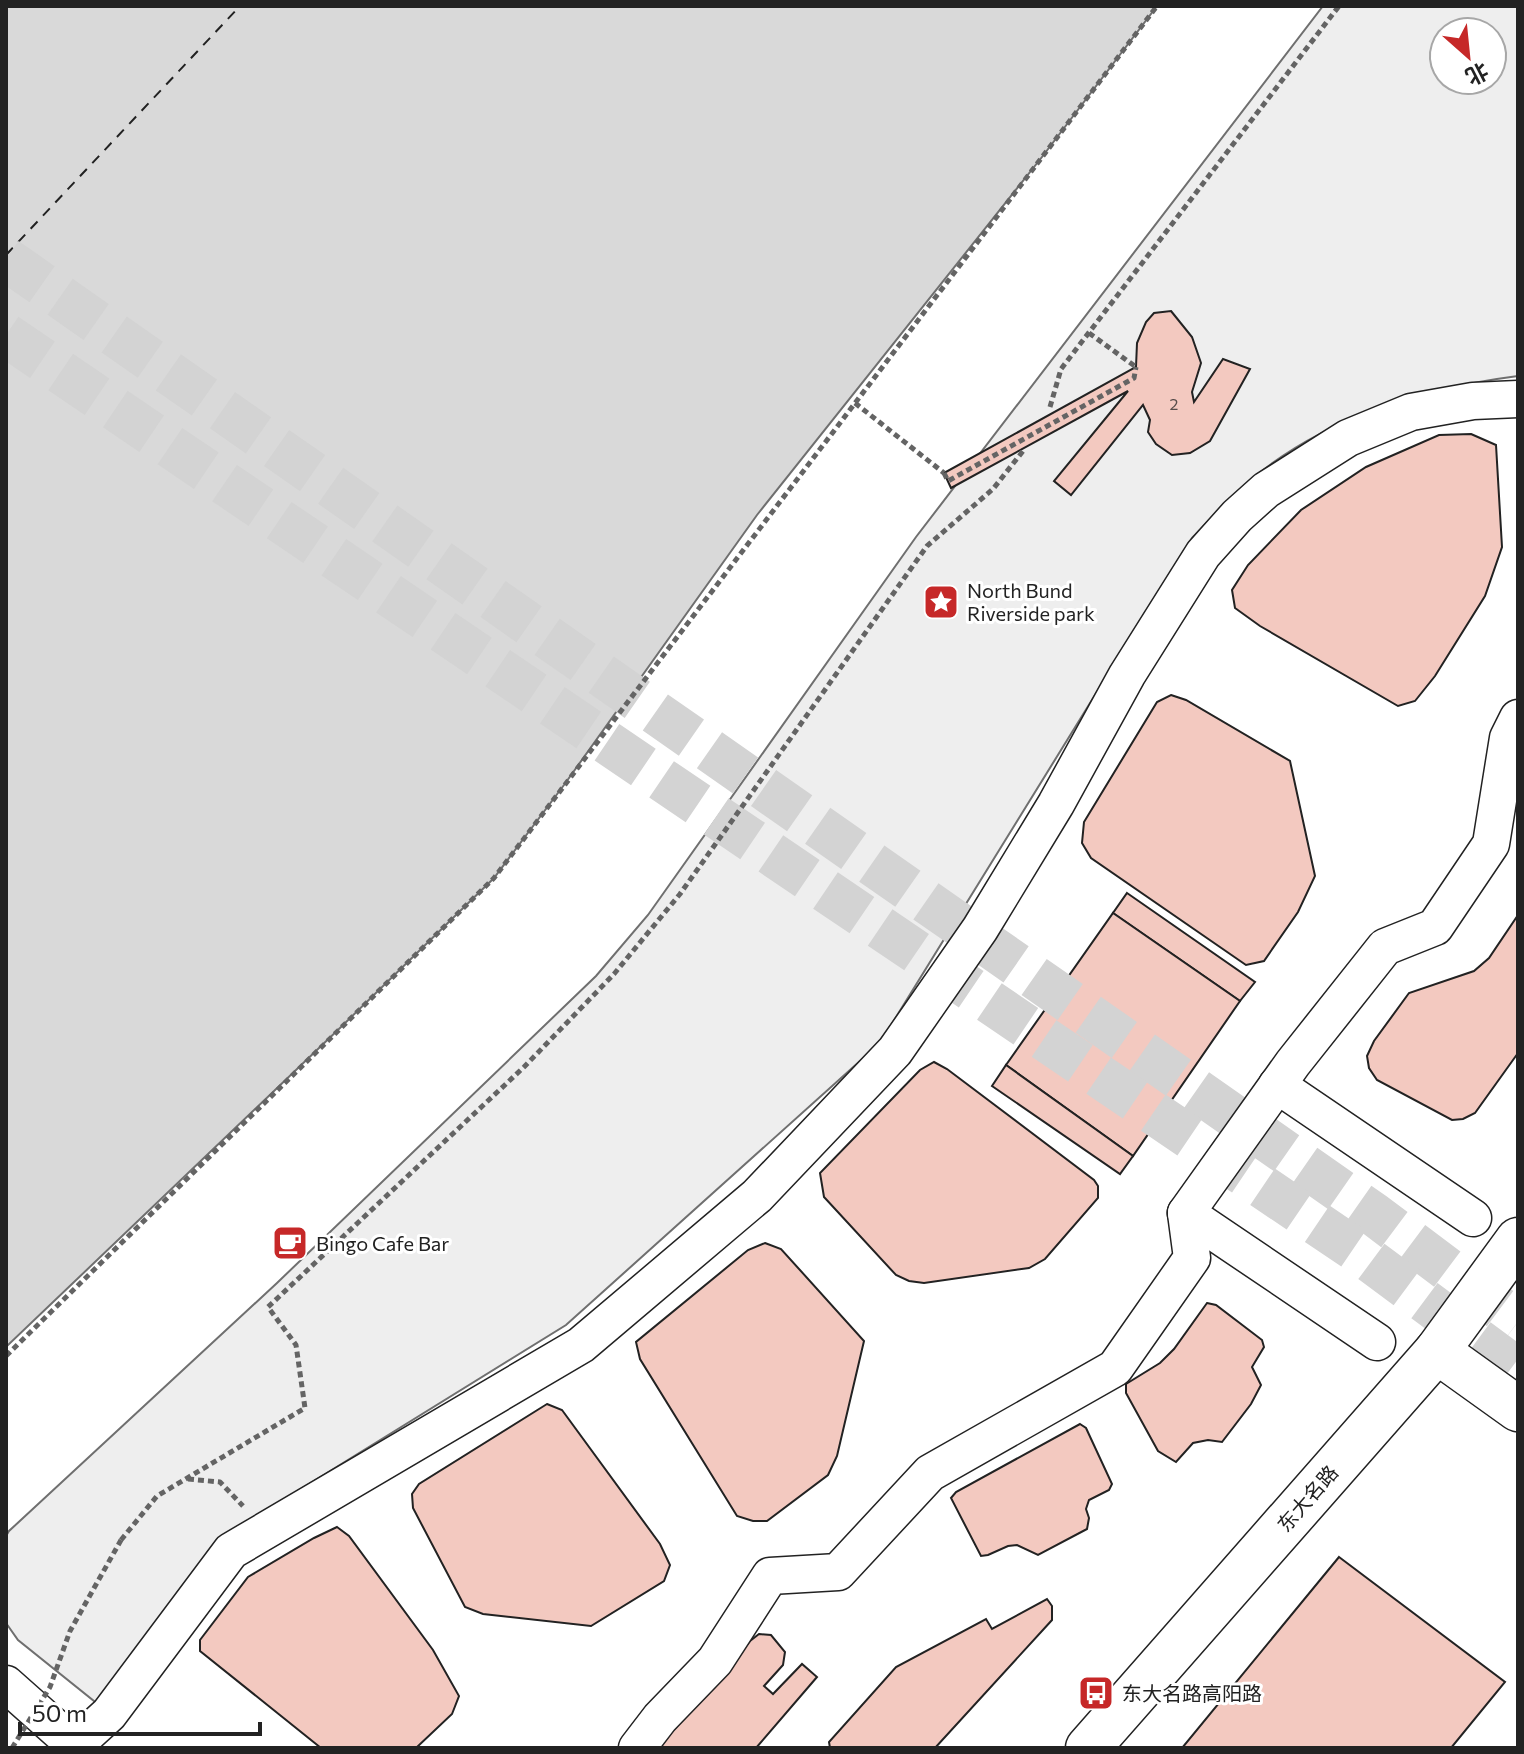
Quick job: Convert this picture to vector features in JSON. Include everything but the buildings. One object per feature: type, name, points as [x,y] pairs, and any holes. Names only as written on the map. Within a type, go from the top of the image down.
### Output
[{"type":"main road","name":"东大名路","points":[[1088,1748],[1437,1351],[1512,1259]]},
{"type":"main road","points":[[1437,1351],[1518,1409]]},
{"type":"street","points":[[6,1684],[76,1747],[132,1685],[231,1551],[581,1345],[757,1196],[895,1051],[980,929],[1056,804],[1127,675],[1203,554],[1246,508],[1266,490],[1348,438],[1411,412],[1473,401],[1518,399]]},
{"type":"street","points":[[637,1748],[660,1718],[715,1661],[770,1576],[838,1572],[930,1473],[1115,1368],[1192,1258],[1186,1213],[1277,1085],[1385,947],[1435,927],[1491,844],[1508,738],[1518,718]]},
{"type":"street","points":[[1277,1085],[1473,1218]]},
{"type":"street","points":[[1186,1213],[1377,1342]]},
{"type":"path","points":[[6,1356],[494,878],[1157,6]]},
{"type":"path","points":[[1050,407],[1061,369],[1339,6]]},
{"type":"path","points":[[855,403],[944,473],[948,481],[1134,378],[1136,367],[1089,333]]},
{"type":"path","points":[[12,1748],[50,1687],[70,1631],[121,1540],[157,1496],[305,1408],[296,1345],[268,1307],[524,1067],[614,974],[680,894],[927,546],[993,489],[1023,451]]},
{"type":"path","points":[[187,1479],[220,1482],[266,1530]]},
{"type":"shaded area","points":[[6,6],[1157,6],[1042,157],[757,515],[494,878],[6,1347]]},
{"type":"shaded area","points":[[1323,6],[1518,6],[1518,376],[1449,388],[1381,407],[1349,420],[1287,453],[1241,489],[1192,538],[880,1043],[566,1325],[217,1541],[99,1705],[18,1640],[6,1623],[6,1536],[9,1531],[277,1283],[596,976],[648,915],[916,537]]},
{"type":"ferry route","points":[[6,255],[240,6]]},
{"type":"tunnel","points":[[6,259],[1375,1215],[1518,1322]]},
{"type":"tunnel","points":[[6,335],[1356,1250],[1518,1370]]},
{"type":"place","name":"North Bund Riverside park","points":[[941,602]]},
{"type":"place","name":"Bingo Cafe Bar","points":[[290,1243]]},
{"type":"place","name":"东大名路高阳路","points":[[1096,1693]]}]
